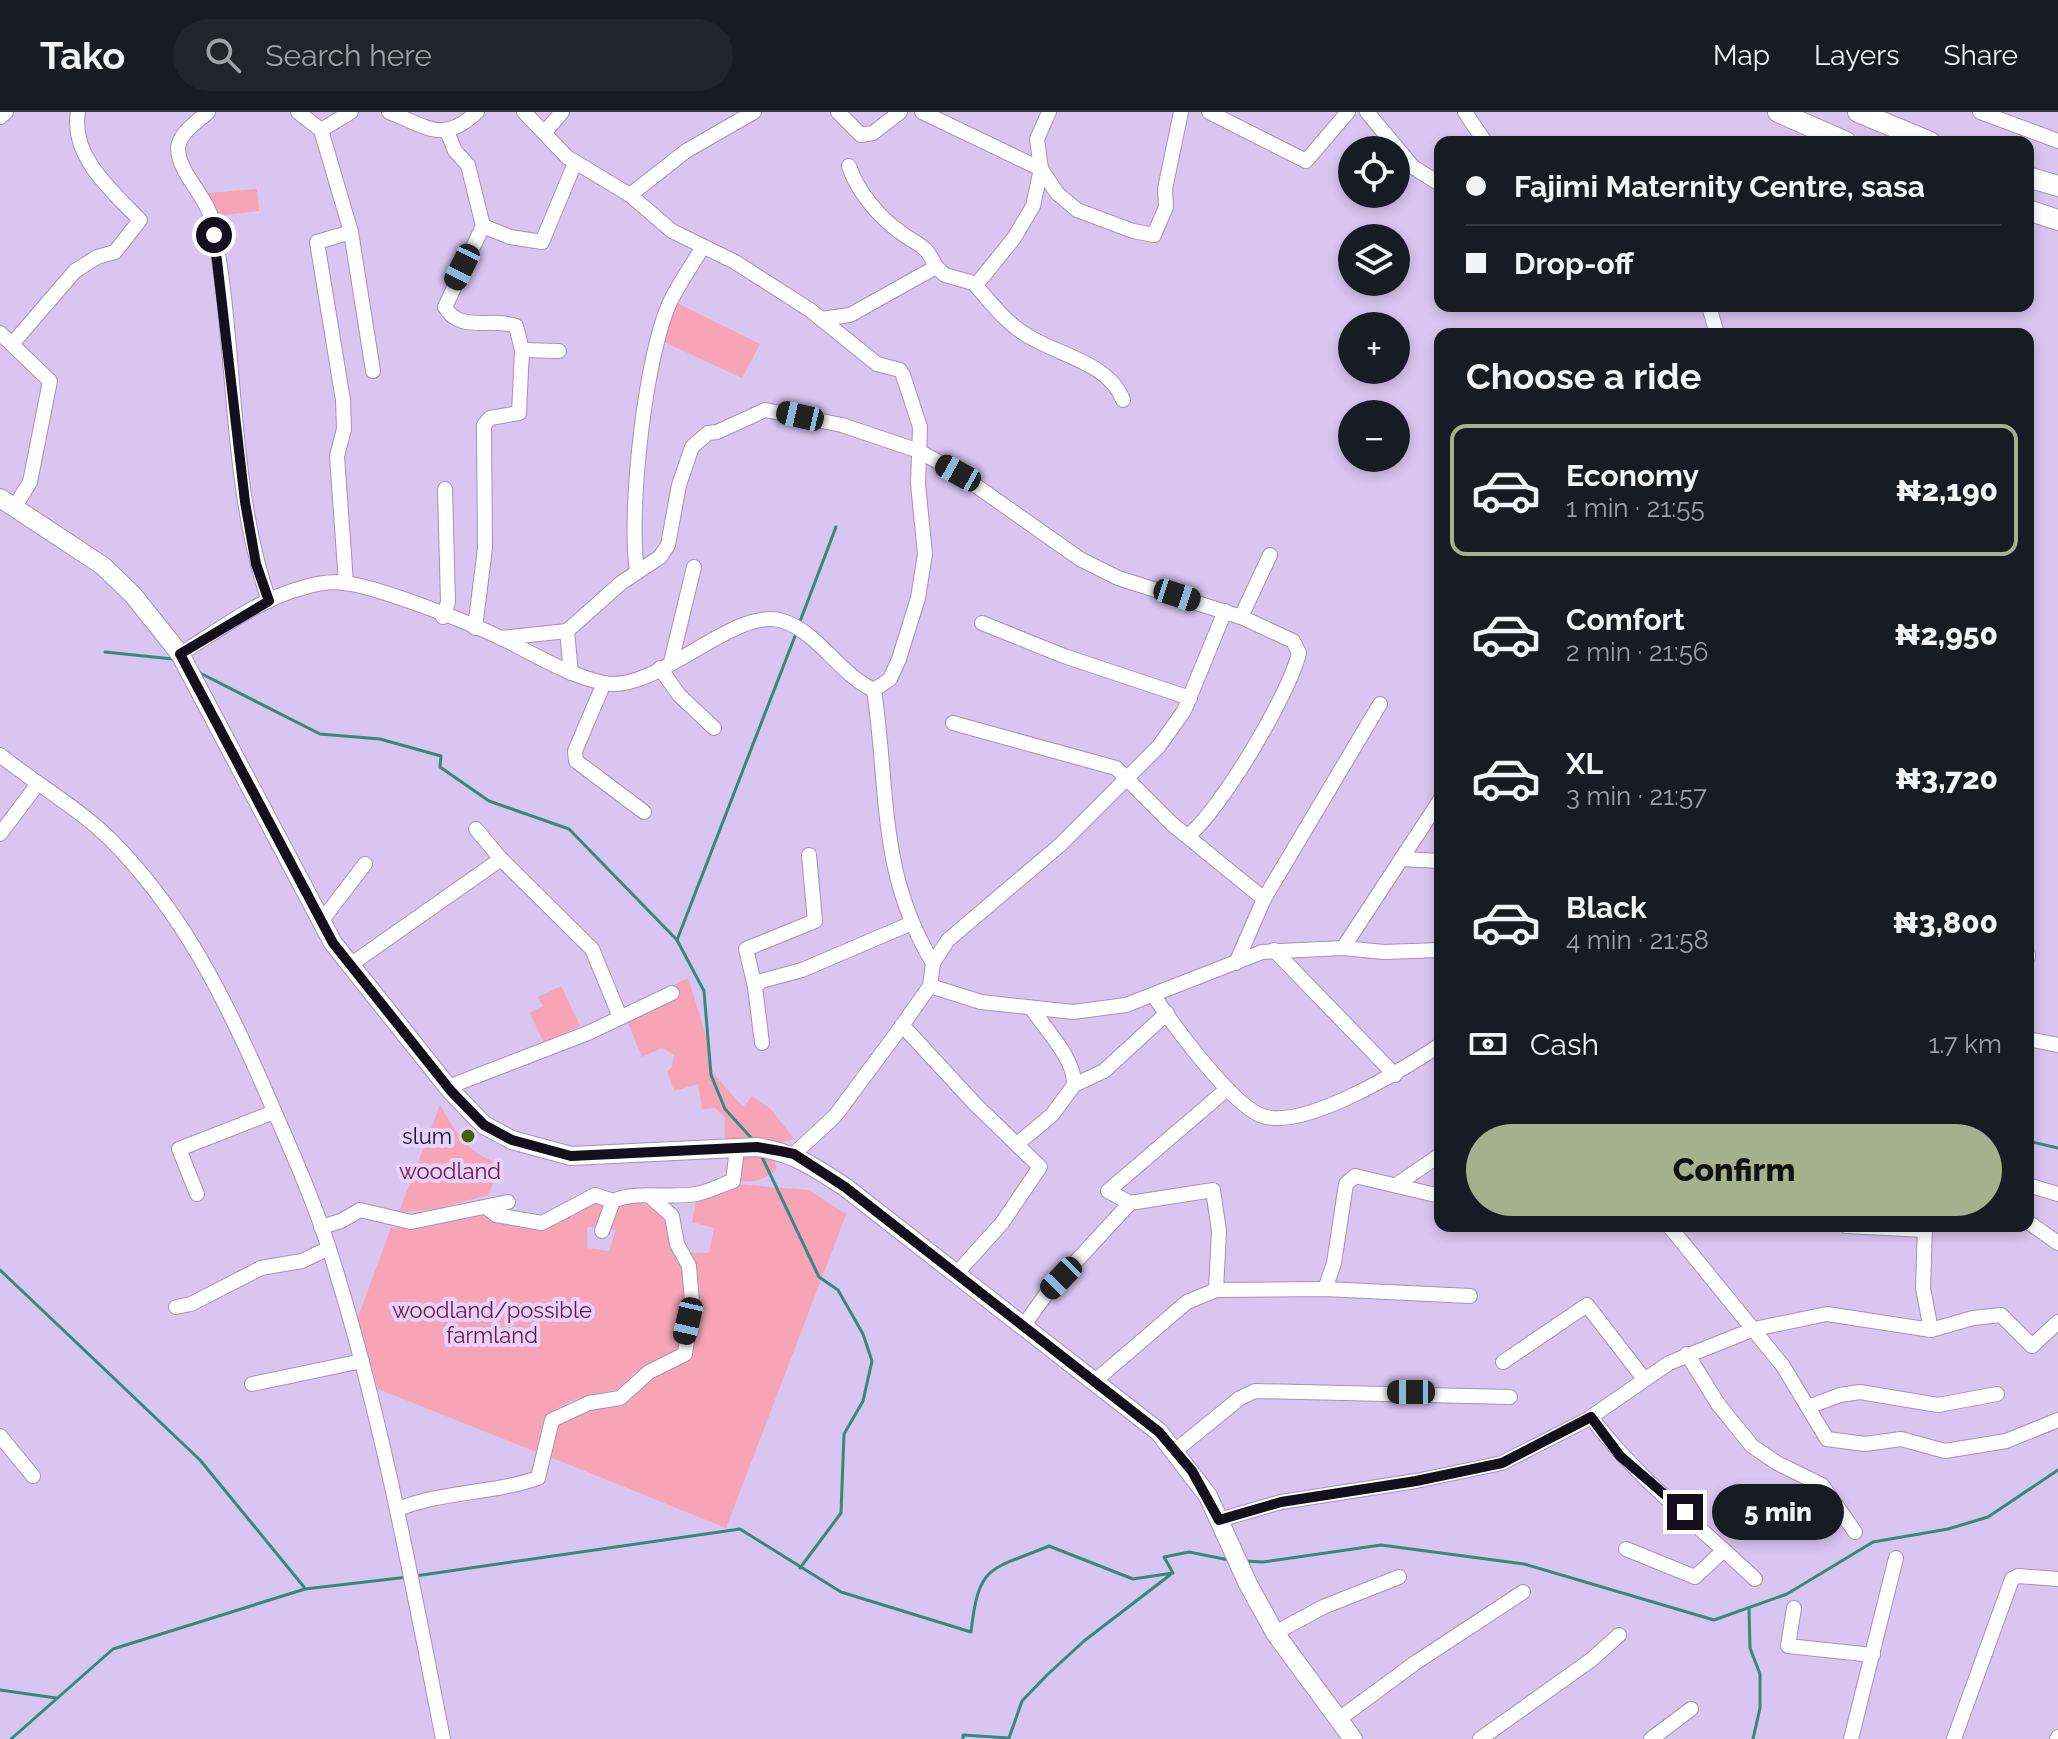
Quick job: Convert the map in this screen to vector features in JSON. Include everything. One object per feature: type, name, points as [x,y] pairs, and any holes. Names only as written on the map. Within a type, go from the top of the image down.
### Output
[{"type":"highway","points":[[1778,112],[1832,136]]},
{"type":"highway","points":[[1858,112],[1916,136]]},
{"type":"highway","points":[[2034,179],[2058,186]]},
{"type":"highway","points":[[2034,212],[2058,220]]},
{"type":"main road","points":[[7,503],[103,566],[133,595],[180,654],[333,943],[448,1087],[484,1125],[512,1140],[571,1156],[757,1147],[794,1154],[845,1187],[1096,1380],[1176,1450],[1208,1496],[1275,1633],[1353,1739]]},
{"type":"street","points":[[0,117],[6,112]]},
{"type":"street","points":[[12,344],[75,271],[97,257],[115,252],[140,220],[79,147],[75,130],[78,112]]},
{"type":"street","points":[[208,112],[181,137],[179,154],[211,217],[245,502],[256,564],[269,601]]},
{"type":"street","points":[[298,112],[321,130],[351,232],[373,371]]},
{"type":"street","points":[[321,130],[351,112]]},
{"type":"street","points":[[389,112],[436,131],[457,129],[477,112]]},
{"type":"street","points":[[524,112],[575,163],[630,195],[672,231],[735,262],[821,319],[877,364],[900,370],[919,417],[919,512],[925,554],[918,598],[890,679],[874,690]]},
{"type":"street","points":[[545,132],[562,112]]},
{"type":"street","points":[[630,195],[686,151],[754,112]]},
{"type":"street","points":[[838,112],[861,135],[869,135],[900,112]]},
{"type":"street","points":[[922,112],[1041,169]]},
{"type":"street","points":[[1049,112],[1036,148],[1041,169],[1057,193],[1077,210],[1133,231],[1154,235],[1166,207],[1165,189],[1181,112]]},
{"type":"street","points":[[1209,112],[1229,117],[1306,161],[1348,112]]},
{"type":"street","points":[[1367,112],[1413,167],[1434,180]]},
{"type":"street","points":[[1465,112],[1481,136]]},
{"type":"street","points":[[1980,112],[2058,141]]},
{"type":"street","points":[[447,131],[455,151],[468,165],[483,226],[445,307],[455,319],[471,323],[505,322],[516,326],[522,350],[519,413],[490,418],[484,425],[485,548],[475,628]]},
{"type":"street","points":[[483,226],[510,237],[542,242],[575,163]]},
{"type":"street","points":[[849,166],[862,193],[901,233],[927,248],[936,267],[945,275],[975,285],[1007,320],[1050,348],[1085,363],[1115,385],[1123,400]]},
{"type":"street","points":[[975,285],[1026,221],[1041,169]]},
{"type":"street","points":[[346,583],[337,456],[344,429],[343,400],[317,242],[351,232]]},
{"type":"street","points":[[637,571],[635,502],[657,339],[670,301],[702,248]]},
{"type":"street","points":[[847,340],[845,321],[850,315],[936,267]]},
{"type":"street","points":[[821,319],[850,315]]},
{"type":"street","points":[[0,333],[50,381],[30,482],[7,503]]},
{"type":"street","points":[[522,350],[559,351]]},
{"type":"street","points":[[501,638],[567,631],[637,571],[660,557],[668,545],[686,462],[692,447],[708,433],[769,410],[842,425],[919,451],[958,473],[1080,559],[1118,578],[1225,611],[1293,641],[1299,653],[1297,663],[1243,764],[1188,836]]},
{"type":"street","points":[[443,617],[448,602],[445,489]]},
{"type":"street","points":[[1241,617],[1270,555]]},
{"type":"street","points":[[694,567],[666,665],[679,695],[714,728]]},
{"type":"street","points":[[180,654],[269,601],[300,588],[346,583],[501,638],[571,673],[604,683],[623,684],[745,624],[775,619],[798,628],[854,680],[874,690]]},
{"type":"street","points":[[794,1154],[835,1116],[930,986],[933,963],[963,925],[1060,845],[1159,746],[1190,698],[1225,611]]},
{"type":"street","points":[[982,623],[1064,656],[1190,698]]},
{"type":"street","points":[[567,631],[571,673]]},
{"type":"street","points":[[604,683],[575,751],[576,761],[644,812]]},
{"type":"street","points":[[874,690],[884,758],[888,847],[895,879],[912,923],[933,963]]},
{"type":"street","points":[[1236,963],[1264,899],[1380,704]]},
{"type":"street","points":[[953,723],[980,733],[1101,761],[1127,778],[1188,836],[1264,899]]},
{"type":"street","points":[[0,755],[37,785],[83,814],[112,841],[180,924],[225,1000],[329,1248],[362,1361],[398,1509],[443,1739]]},
{"type":"street","points":[[0,834],[37,785]]},
{"type":"street","points":[[1343,948],[1434,809]]},
{"type":"street","points":[[476,829],[501,859],[592,949],[620,1017]]},
{"type":"street","points":[[762,1043],[755,987],[746,949],[815,921],[809,855]]},
{"type":"street","points":[[350,965],[471,877],[501,859]]},
{"type":"street","points":[[1401,859],[1434,861]]},
{"type":"street","points":[[323,919],[365,864]]},
{"type":"street","points":[[755,987],[761,981],[802,970],[912,923]]},
{"type":"street","points":[[930,986],[981,1002],[1032,1009],[1100,1009],[1154,996],[1274,950],[1434,950]]},
{"type":"street","points":[[1274,950],[1395,1075]]},
{"type":"street","points":[[448,1087],[672,993]]},
{"type":"street","points":[[1154,996],[1227,1089],[1261,1116],[1274,1118],[1341,1101],[1395,1075],[1434,1049]]},
{"type":"street","points":[[1017,1144],[1052,1115],[1074,1085],[1075,1078],[1032,1009]]},
{"type":"street","points":[[1074,1085],[1104,1071],[1167,1013]]},
{"type":"street","points":[[902,1025],[1038,1164],[1040,1171],[1002,1223],[957,1273]]},
{"type":"street","points":[[2034,1040],[2058,1045]]},
{"type":"street","points":[[1216,1290],[1219,1231],[1213,1190],[1130,1203],[1108,1193],[1108,1189],[1227,1089]]},
{"type":"street","points":[[197,1194],[179,1149],[274,1112]]},
{"type":"street","points":[[486,1207],[496,1215],[542,1223],[595,1195],[613,1201],[625,1196],[652,1198],[698,1194],[733,1181],[737,1149]]},
{"type":"street","points":[[1396,1185],[1434,1159]]},
{"type":"street","points":[[1325,1289],[1334,1263],[1346,1184],[1355,1176],[1434,1194]]},
{"type":"street","points":[[2034,1187],[2058,1194]]},
{"type":"street","points":[[398,1509],[420,1500],[514,1486],[538,1478],[552,1420],[589,1403],[620,1398],[649,1372],[685,1354],[684,1340],[692,1302],[689,1266],[677,1244],[672,1216],[652,1198]]},
{"type":"street","points":[[602,1231],[613,1201]]},
{"type":"street","points":[[321,1227],[341,1221],[360,1210],[411,1222],[508,1202]]},
{"type":"street","points":[[1024,1325],[1047,1293],[1130,1203]]},
{"type":"street","points":[[2034,1226],[2058,1243]]},
{"type":"street","points":[[1674,1232],[1783,1366],[1827,1439],[1865,1444],[1901,1439],[1945,1451],[2006,1441],[2058,1420]]},
{"type":"street","points":[[1925,1232],[1923,1288],[1931,1330]]},
{"type":"street","points":[[176,1307],[191,1304],[261,1268],[302,1261],[329,1248]]},
{"type":"street","points":[[1096,1380],[1187,1302],[1216,1290],[1325,1289],[1470,1296]]},
{"type":"street","points":[[1503,1362],[1587,1305],[1644,1379]]},
{"type":"street","points":[[1219,1520],[1281,1502],[1416,1481],[1502,1463],[1591,1417],[1644,1379],[1687,1354],[1754,1329],[1827,1314],[1931,1330],[1973,1318],[2001,1315],[2032,1346],[2058,1322]]},
{"type":"street","points":[[1687,1354],[1718,1404],[1752,1446],[1777,1463],[1822,1485],[1855,1532]]},
{"type":"street","points":[[252,1384],[362,1361]]},
{"type":"street","points":[[1176,1450],[1240,1398],[1255,1391],[1411,1392],[1510,1397]]},
{"type":"street","points":[[1808,1407],[1840,1395],[1860,1392],[1938,1405],[1997,1394]]},
{"type":"street","points":[[1591,1417],[1626,1462],[1646,1475],[1755,1579]]},
{"type":"street","points":[[0,1436],[33,1476]]},
{"type":"street","points":[[1626,1549],[1695,1577],[1724,1550]]},
{"type":"street","points":[[1851,1739],[1896,1558]]},
{"type":"street","points":[[1275,1633],[1323,1607],[1399,1577]]},
{"type":"street","points":[[1954,1739],[2013,1577],[2058,1579]]},
{"type":"street","points":[[1339,1719],[1415,1663],[1523,1592]]},
{"type":"street","points":[[1794,1608],[1788,1646],[1873,1655]]},
{"type":"street","points":[[1480,1739],[1591,1660],[1619,1635]]},
{"type":"street","points":[[1651,1739],[1691,1709]]},
{"type":"green space","points":[[257,189],[259,211],[216,216],[209,193]]},
{"type":"green space","points":[[675,302],[760,344],[742,378],[660,340]]},
{"type":"green space","points":[[688,978],[709,1045],[713,1073],[743,1107],[752,1096],[771,1109],[794,1139],[775,1144],[725,1141],[725,1117],[715,1108],[702,1109],[698,1084],[674,1091],[667,1071],[672,1067],[674,1055],[662,1048],[642,1057],[623,1011]]},
{"type":"green space","points":[[561,986],[580,1026],[544,1043],[530,1013],[543,1006],[538,997]]},
{"type":"green space","name":"woodland","points":[[440,1105],[452,1126],[472,1149],[502,1164],[488,1195],[436,1209],[399,1212]]},
{"type":"green space","points":[[750,1154],[773,1159],[777,1168],[760,1179],[741,1181],[740,1161]]},
{"type":"green space","name":"woodland/possible farmland","points":[[735,1184],[809,1190],[847,1212],[726,1528],[550,1457],[549,1426],[630,1392],[646,1376],[671,1368],[697,1308],[697,1284],[684,1253],[709,1253],[714,1228],[692,1222],[697,1195]]},
{"type":"green space","name":"woodland/possible farmland","points":[[590,1199],[605,1204],[596,1227],[587,1227],[587,1248],[609,1251],[616,1230],[605,1229],[613,1209],[627,1200],[666,1211],[678,1262],[692,1290],[676,1356],[633,1373],[623,1389],[577,1399],[551,1413],[543,1424],[540,1438],[544,1455],[378,1389],[357,1320],[391,1228],[438,1225],[467,1214],[542,1224]]},
{"type":"waterway","points":[[799,624],[836,527]]},
{"type":"waterway","points":[[677,940],[797,631]]},
{"type":"waterway","points":[[105,652],[173,659]]},
{"type":"waterway","points":[[198,672],[320,734],[380,739],[441,756],[440,767],[489,801],[569,829],[677,940],[704,991],[711,1075],[725,1109],[754,1141]]},
{"type":"waterway","points":[[2034,1142],[2058,1148]]},
{"type":"waterway","points":[[761,1155],[819,1277],[838,1290],[863,1334],[872,1361],[863,1401],[844,1434],[841,1513],[800,1568]]},
{"type":"waterway","points":[[0,1270],[200,1460],[304,1587]]},
{"type":"waterway","points":[[1245,1561],[1263,1562],[1381,1545],[1524,1564],[1714,1620],[1787,1594],[1873,1542],[1948,1529],[1988,1517],[2058,1470]]},
{"type":"waterway","points":[[415,1576],[740,1529],[841,1592],[971,1632],[978,1593],[990,1572],[1049,1546],[1133,1579],[1173,1573],[1164,1557],[1189,1552],[1229,1560]]},
{"type":"waterway","points":[[963,1739],[963,1735],[1009,1738],[1022,1701],[1047,1675],[1084,1641],[1170,1575]]},
{"type":"waterway","points":[[11,1739],[113,1649],[305,1589],[408,1577]]},
{"type":"waterway","points":[[1749,1608],[1750,1648],[1760,1674],[1760,1708],[1753,1739]]},
{"type":"waterway","points":[[0,1690],[56,1698]]},
{"type":"place","name":"slum","points":[[468,1136]]},
{"type":"route","points":[[214,235],[245,502],[256,564],[269,601],[180,654],[333,943],[451,1091],[484,1125],[512,1140],[571,1156],[757,1147],[794,1154],[845,1187],[1159,1432],[1192,1471],[1219,1520],[1281,1502],[1416,1481],[1502,1463],[1591,1417],[1620,1456],[1646,1475],[1685,1512]]}]
